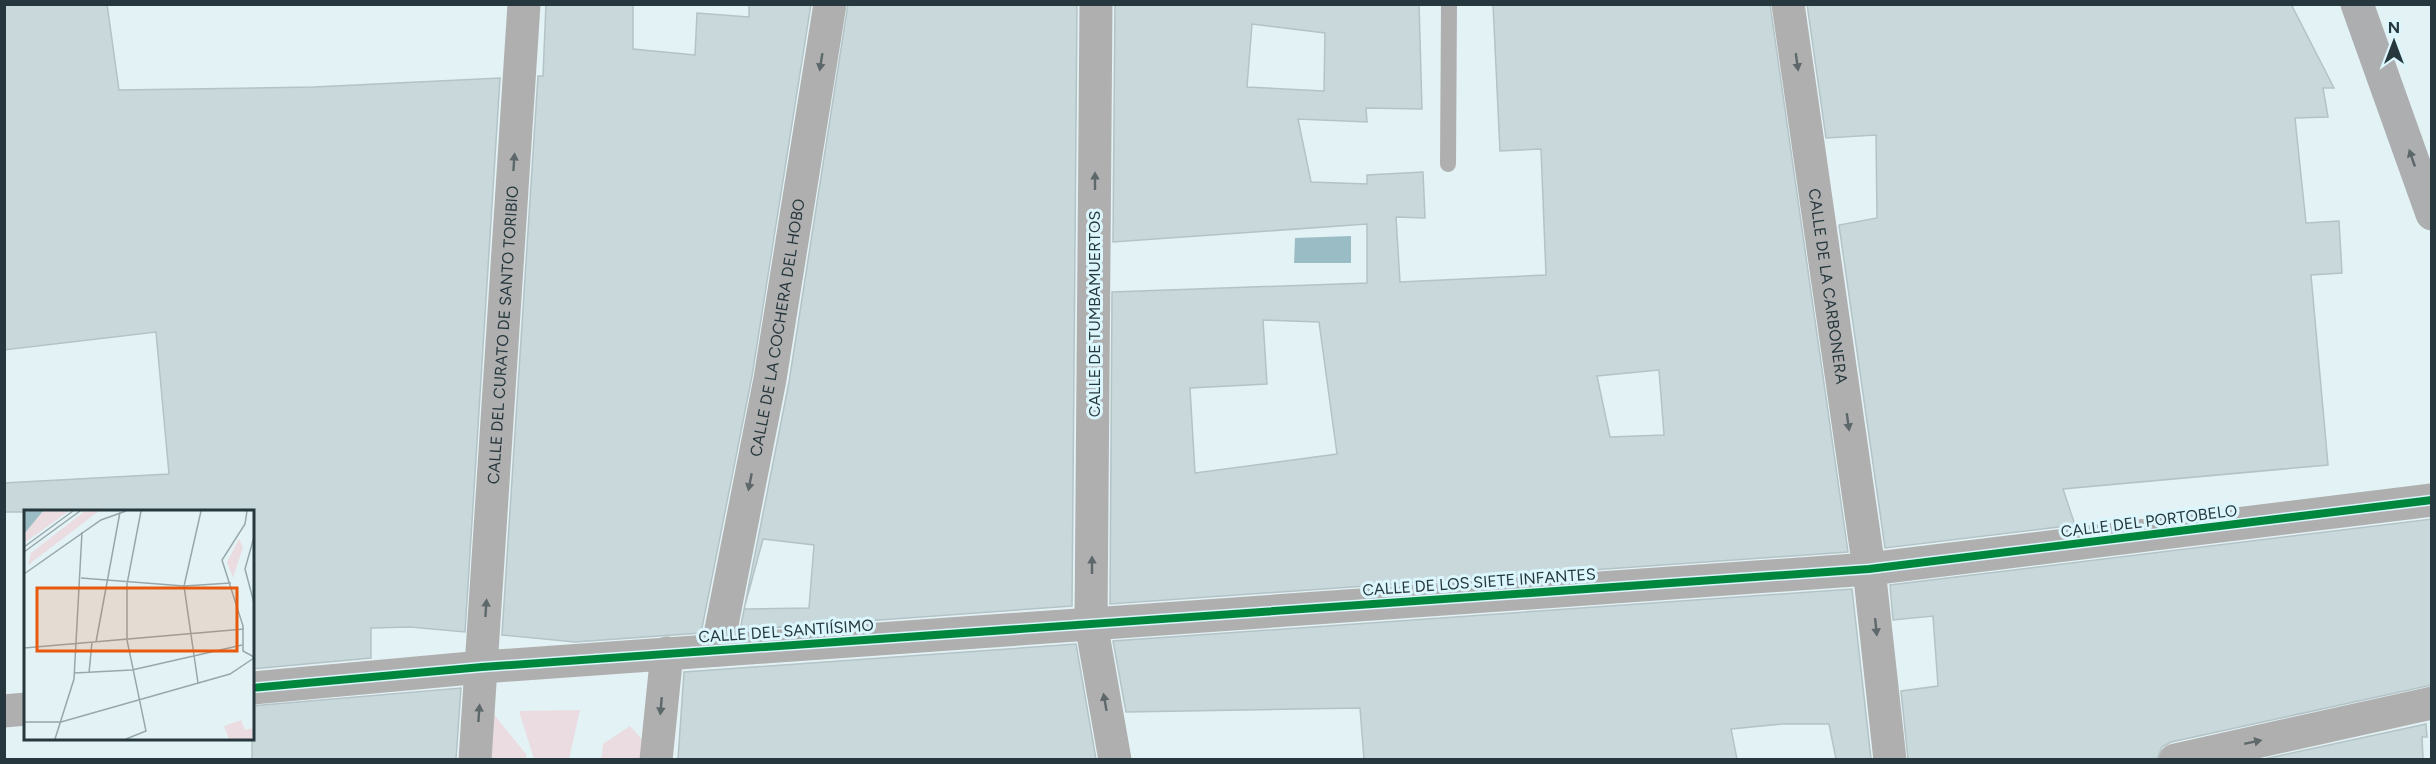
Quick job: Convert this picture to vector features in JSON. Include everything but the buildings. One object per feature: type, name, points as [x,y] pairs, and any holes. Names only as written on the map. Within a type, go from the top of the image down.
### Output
[{"type":"street","name":"CALLE DEL CURATO DE SANTO TORIBIO","points":[[475,759],[483,667],[524,4]]},
{"type":"street","name":"CALLE DE LA COCHERA DEL HOBO","points":[[717,650],[770,379],[830,4]]},
{"type":"street","name":"CALLE DE TUMBAMUERTOS","points":[[1096,4],[1091,623],[1115,759]]},
{"type":"street","name":"CALLE DE LA CARBONERA","points":[[1788,4],[1869,569],[1890,759]]},
{"type":"street","points":[[2357,4],[2432,214]]},
{"type":"street","name":"CALLE DEL PORTOBELO","points":[[1869,569],[2432,500]]},
{"type":"street","name":"CALLE DE LOS SIETE INFANTES","points":[[1091,623],[1869,569]]},
{"type":"street","name":"CALLE DEL SANTIÍSIMO","points":[[254,688],[483,667],[1091,623]]},
{"type":"street","points":[[656,759],[667,653]]},
{"type":"street","points":[[2175,759],[2432,703]]},
{"type":"street","points":[[4,711],[24,710]]},
{"type":"lane","points":[[1448,164],[1449,4]]},
{"type":"shaded area","points":[[580,710],[569,759],[534,759],[519,711]]},
{"type":"shaded area","points":[[492,712],[526,754],[526,759],[488,760]]},
{"type":"shaded area","points":[[630,726],[647,745],[645,759],[601,760],[603,744]]},
{"type":"water","points":[[1351,236],[1351,263],[1294,263],[1295,238]]},
{"type":"cycle path","points":[[254,688],[482,667],[1869,569],[2432,500]]}]
